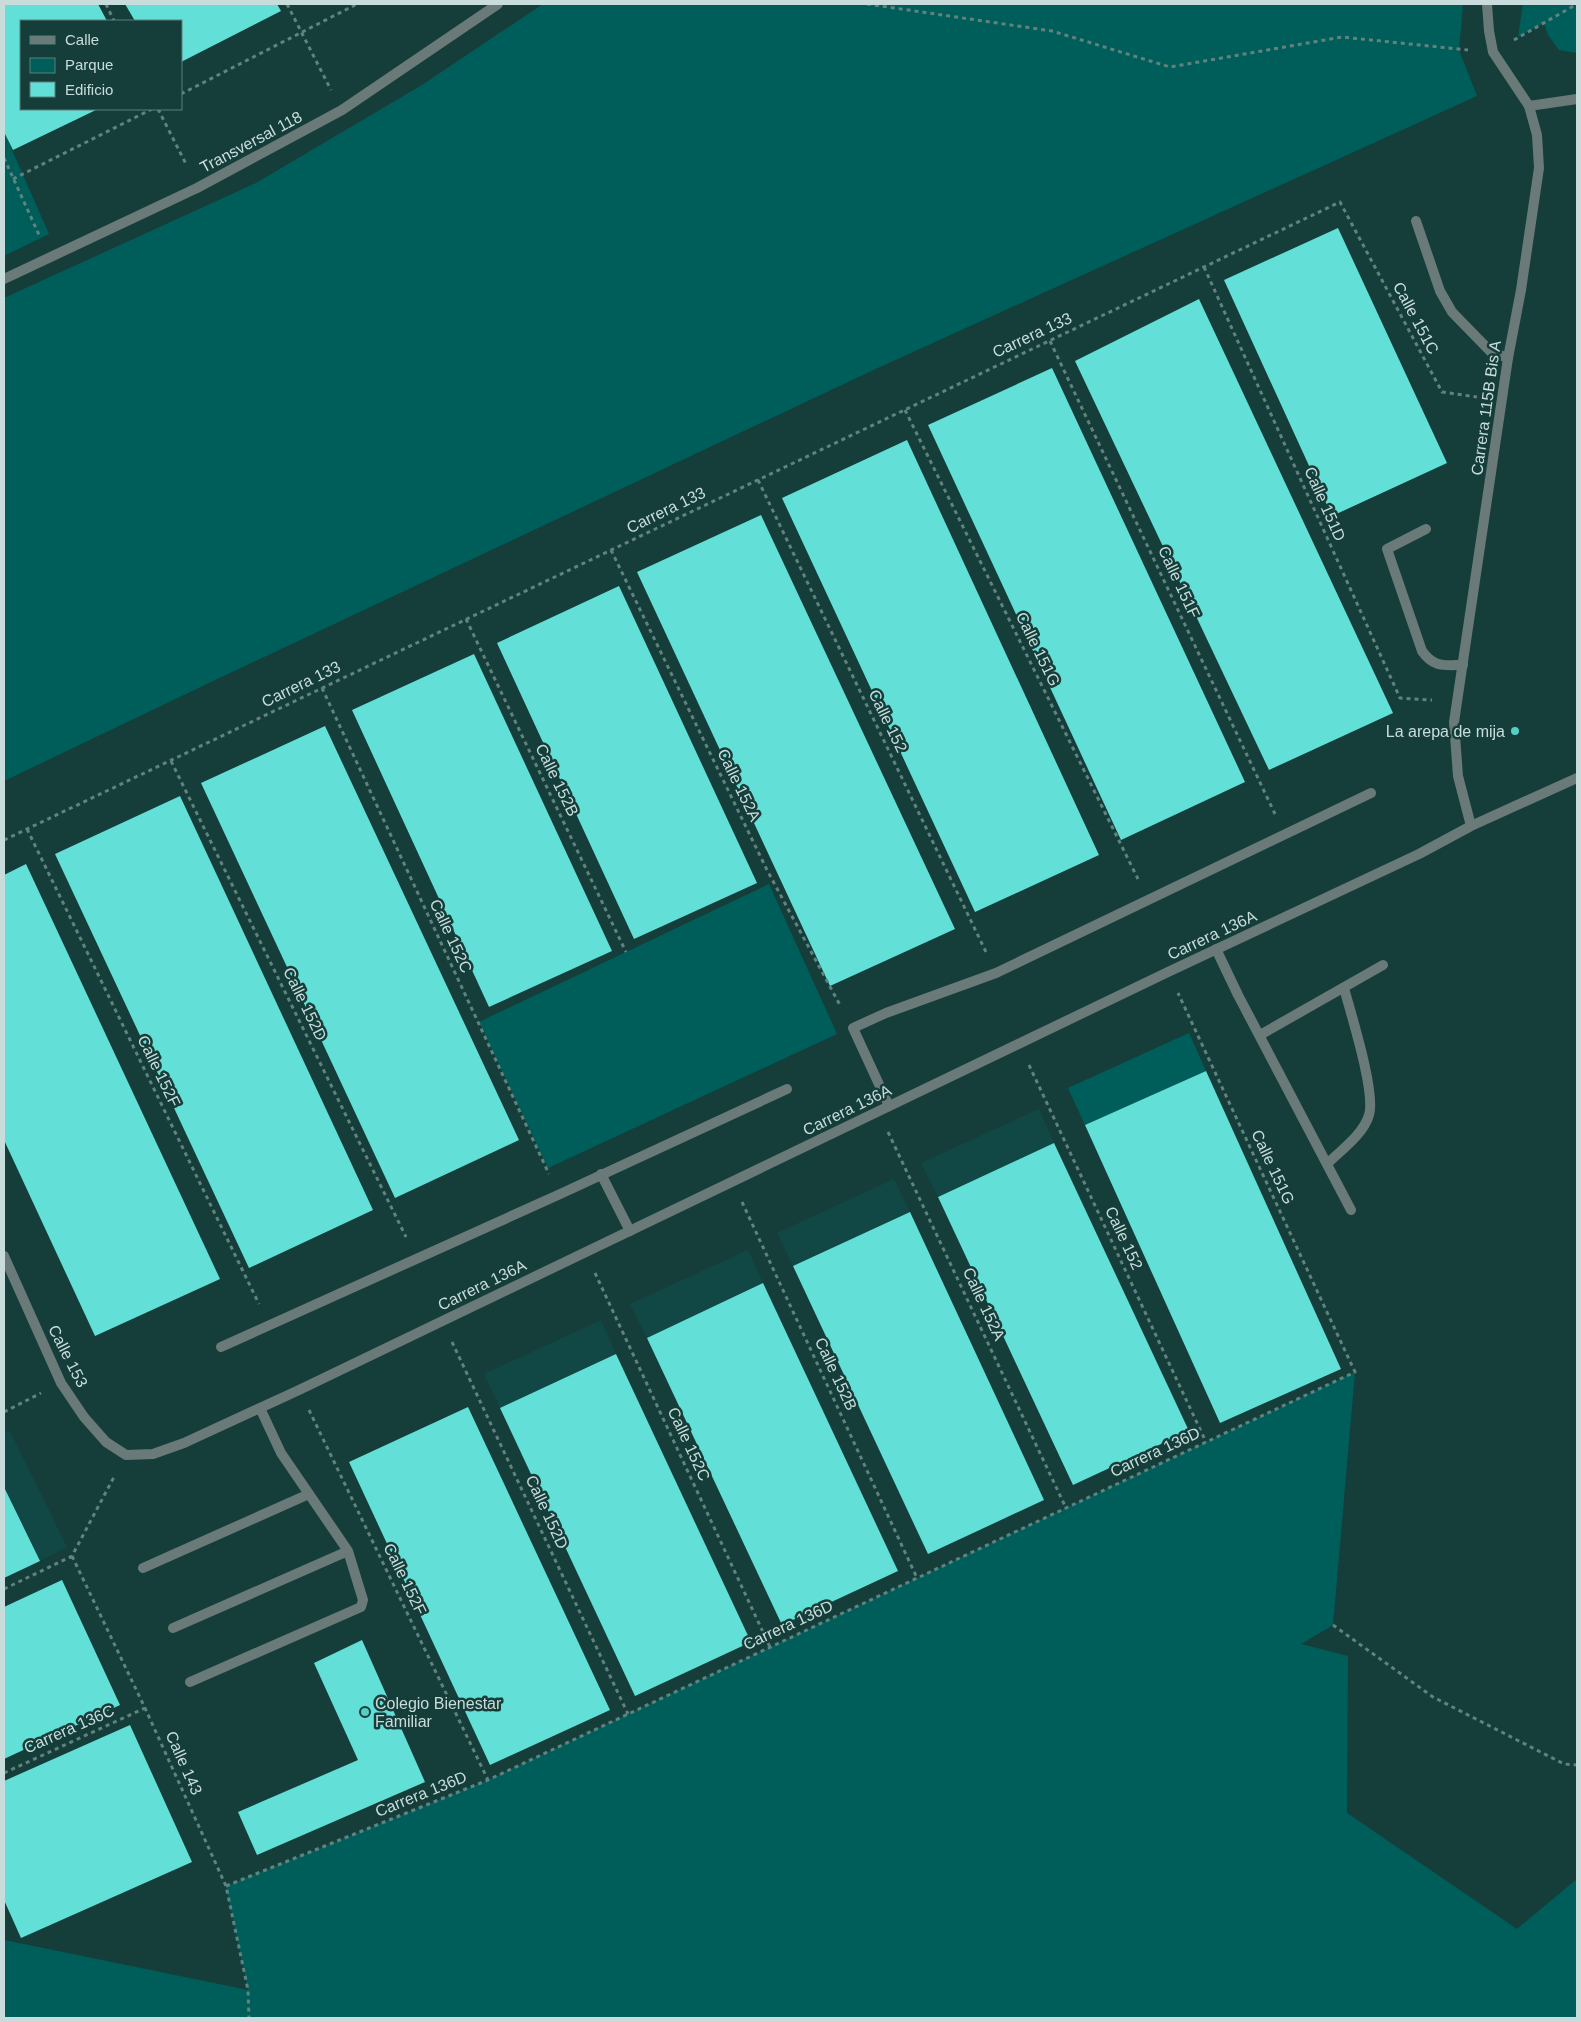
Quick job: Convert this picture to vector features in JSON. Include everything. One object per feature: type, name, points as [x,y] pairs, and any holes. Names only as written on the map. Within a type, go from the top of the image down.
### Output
[{"type":"street","name":"Transversal 118","points":[[4,279],[197,188],[342,110],[498,4]]},
{"type":"street","name":"Carrera 115B Bis A","points":[[1472,826],[1458,776],[1454,722],[1508,358],[1521,290],[1539,168],[1537,135],[1529,106],[1494,52],[1489,31],[1487,4]]},
{"type":"street","points":[[1529,106],[1577,99]]},
{"type":"street","points":[[1416,221],[1440,291],[1452,312],[1491,352],[1508,358]]},
{"type":"street","points":[[1426,529],[1387,549],[1422,651],[1429,661],[1436,664],[1463,665]]},
{"type":"street","name":"Carrera 136A","points":[[126,1455],[153,1454],[184,1443],[299,1390],[1216,949],[1419,854],[1472,826],[1577,778]]},
{"type":"street","points":[[889,1106],[853,1028],[886,1013],[996,973],[1371,793]]},
{"type":"street","points":[[1216,949],[1238,995],[1351,1210]]},
{"type":"street","points":[[1260,1035],[1383,965]]},
{"type":"street","points":[[1327,1164],[1360,1132],[1370,1114],[1370,1092],[1344,988]]},
{"type":"street","points":[[221,1347],[787,1089]]},
{"type":"street","points":[[601,1174],[630,1231]]},
{"type":"street","name":"Calle 153","points":[[4,1256],[62,1383],[84,1417],[106,1442],[126,1455]]},
{"type":"street","points":[[190,1682],[361,1607],[363,1600],[348,1551],[281,1453],[260,1408]]},
{"type":"street","points":[[143,1568],[309,1494]]},
{"type":"street","points":[[173,1628],[348,1551]]},
{"type":"path","points":[[106,4],[114,20]]},
{"type":"path","points":[[287,4],[342,110]]},
{"type":"path","points":[[182,93],[358,4]]},
{"type":"path","points":[[867,4],[1052,31],[1170,67],[1342,38],[1494,52],[1577,4]]},
{"type":"path","points":[[13,179],[150,110]]},
{"type":"path","points":[[158,110],[197,188]]},
{"type":"path","points":[[4,158],[49,258]]},
{"type":"path","name":"Carrera 133","points":[[4,840],[1340,202]]},
{"type":"path","name":"Calle 151C","points":[[1340,202],[1442,392],[1503,401]]},
{"type":"path","name":"Calle 151D","points":[[1204,267],[1400,698],[1458,701]]},
{"type":"path","name":"Calle 151F","points":[[1050,341],[1285,835]]},
{"type":"path","name":"Calle 151G","points":[[905,410],[1149,900]]},
{"type":"path","name":"Calle 152","points":[[758,480],[996,973]]},
{"type":"path","name":"Calle 152A","points":[[612,550],[766,870],[853,1028]]},
{"type":"path","name":"Calle 152B","points":[[466,620],[626,952]]},
{"type":"path","name":"Calle 152C","points":[[322,688],[558,1195]]},
{"type":"path","name":"Calle 152D","points":[[171,760],[416,1258]]},
{"type":"path","name":"Calle 152F","points":[[27,829],[270,1325]]},
{"type":"path","name":"Calle 151G","points":[[1168,972],[1355,1372]]},
{"type":"path","name":"Calle 152","points":[[1019,1044],[1206,1442]]},
{"type":"path","name":"Calle 152A","points":[[878,1112],[1066,1508]]},
{"type":"path","name":"Calle 152B","points":[[732,1181],[917,1578]]},
{"type":"path","name":"Calle 152C","points":[[586,1252],[770,1647]]},
{"type":"path","name":"Calle 152D","points":[[442,1321],[628,1714]]},
{"type":"path","name":"Carrera 136D","points":[[226,1886],[488,1780],[1355,1372]]},
{"type":"path","points":[[4,1412],[62,1383]]},
{"type":"path","name":"Calle 152F","points":[[299,1390],[488,1780]]},
{"type":"path","points":[[4,1589],[72,1556],[126,1455]]},
{"type":"path","name":"Calle 143","points":[[72,1556],[145,1708],[226,1886],[248,1990],[249,2018]]},
{"type":"path","points":[[1332,1625],[1433,1698],[1564,1764],[1577,1765]]},
{"type":"path","name":"Carrera 136C","points":[[4,1772],[145,1708]]},
{"type":"shaded area","points":[[1039,1109],[1054,1143],[938,1197],[921,1163]]},
{"type":"shaded area","points":[[894,1179],[910,1212],[793,1266],[777,1233]]},
{"type":"shaded area","points":[[748,1250],[763,1283],[647,1338],[630,1304]]},
{"type":"shaded area","points":[[601,1320],[616,1354],[500,1408],[484,1374]]},
{"type":"shaded area","points":[[10,1431],[67,1547],[40,1561],[4,1487],[4,1434]]},
{"type":"green space","points":[[543,4],[1463,4],[1459,50],[1477,96],[880,367],[4,781],[4,298],[256,183],[422,85]]},
{"type":"green space","points":[[1523,4],[1577,4],[1577,53],[1559,50],[1548,35],[1544,23],[1518,37]]},
{"type":"green space","points":[[4,132],[49,234],[4,256]]},
{"type":"green space","points":[[769,884],[837,1034],[548,1168],[479,1022]]},
{"type":"green space","points":[[1189,1033],[1206,1071],[1085,1125],[1068,1088]]},
{"type":"green space","points":[[1355,1372],[1333,1625],[1301,1644],[1348,1656],[1347,1813],[1517,1929],[1577,1879],[1577,2018],[4,2018],[4,1940],[248,1990],[226,1886],[488,1780]]},
{"type":"building","points":[[4,4],[98,4],[106,20],[20,20],[20,110],[96,110],[13,150],[4,132]]},
{"type":"building","points":[[125,4],[277,4],[281,11],[182,61],[182,20],[134,20]]},
{"type":"building","points":[[1338,228],[1447,463],[1332,516],[1224,280]]},
{"type":"building","points":[[1199,299],[1393,713],[1269,770],[1075,361]]},
{"type":"building","points":[[1052,368],[1245,782],[1121,840],[928,425]]},
{"type":"building","points":[[907,440],[1099,855],[975,912],[782,498]]},
{"type":"building","points":[[761,515],[955,929],[830,986],[637,572]]},
{"type":"building","points":[[619,586],[757,883],[634,939],[497,643]]},
{"type":"building","points":[[474,654],[612,951],[489,1007],[352,710]]},
{"type":"building","points":[[325,726],[519,1140],[395,1198],[201,783]]},
{"type":"building","points":[[180,796],[373,1210],[249,1268],[55,854]]},
{"type":"building","points":[[26,864],[220,1279],[95,1336],[4,1140],[4,875]]},
{"type":"building","points":[[1206,1071],[1341,1369],[1220,1423],[1085,1125]]},
{"type":"building","points":[[1054,1143],[1189,1431],[1073,1485],[938,1197]]},
{"type":"building","points":[[910,1212],[1044,1500],[928,1554],[793,1266]]},
{"type":"building","points":[[763,1283],[898,1571],[782,1625],[647,1338]]},
{"type":"building","points":[[616,1354],[751,1642],[635,1696],[500,1408]]},
{"type":"building","points":[[468,1407],[610,1710],[490,1765],[349,1462]]},
{"type":"building","points":[[4,1487],[40,1561],[4,1578]]},
{"type":"building","points":[[62,1580],[120,1705],[4,1759],[4,1607]]},
{"type":"building","name":"Colegio Bienestar Familiar","points":[[362,1640],[425,1782],[257,1855],[238,1812],[358,1760],[314,1663]]},
{"type":"building","points":[[130,1725],[192,1862],[21,1938],[4,1900],[4,1781]]},
{"type":"place","name":"La arepa de mija","points":[[1515,731]]},
{"type":"place","name":"Colegio Bienestar Familiar","points":[[365,1712]]}]
